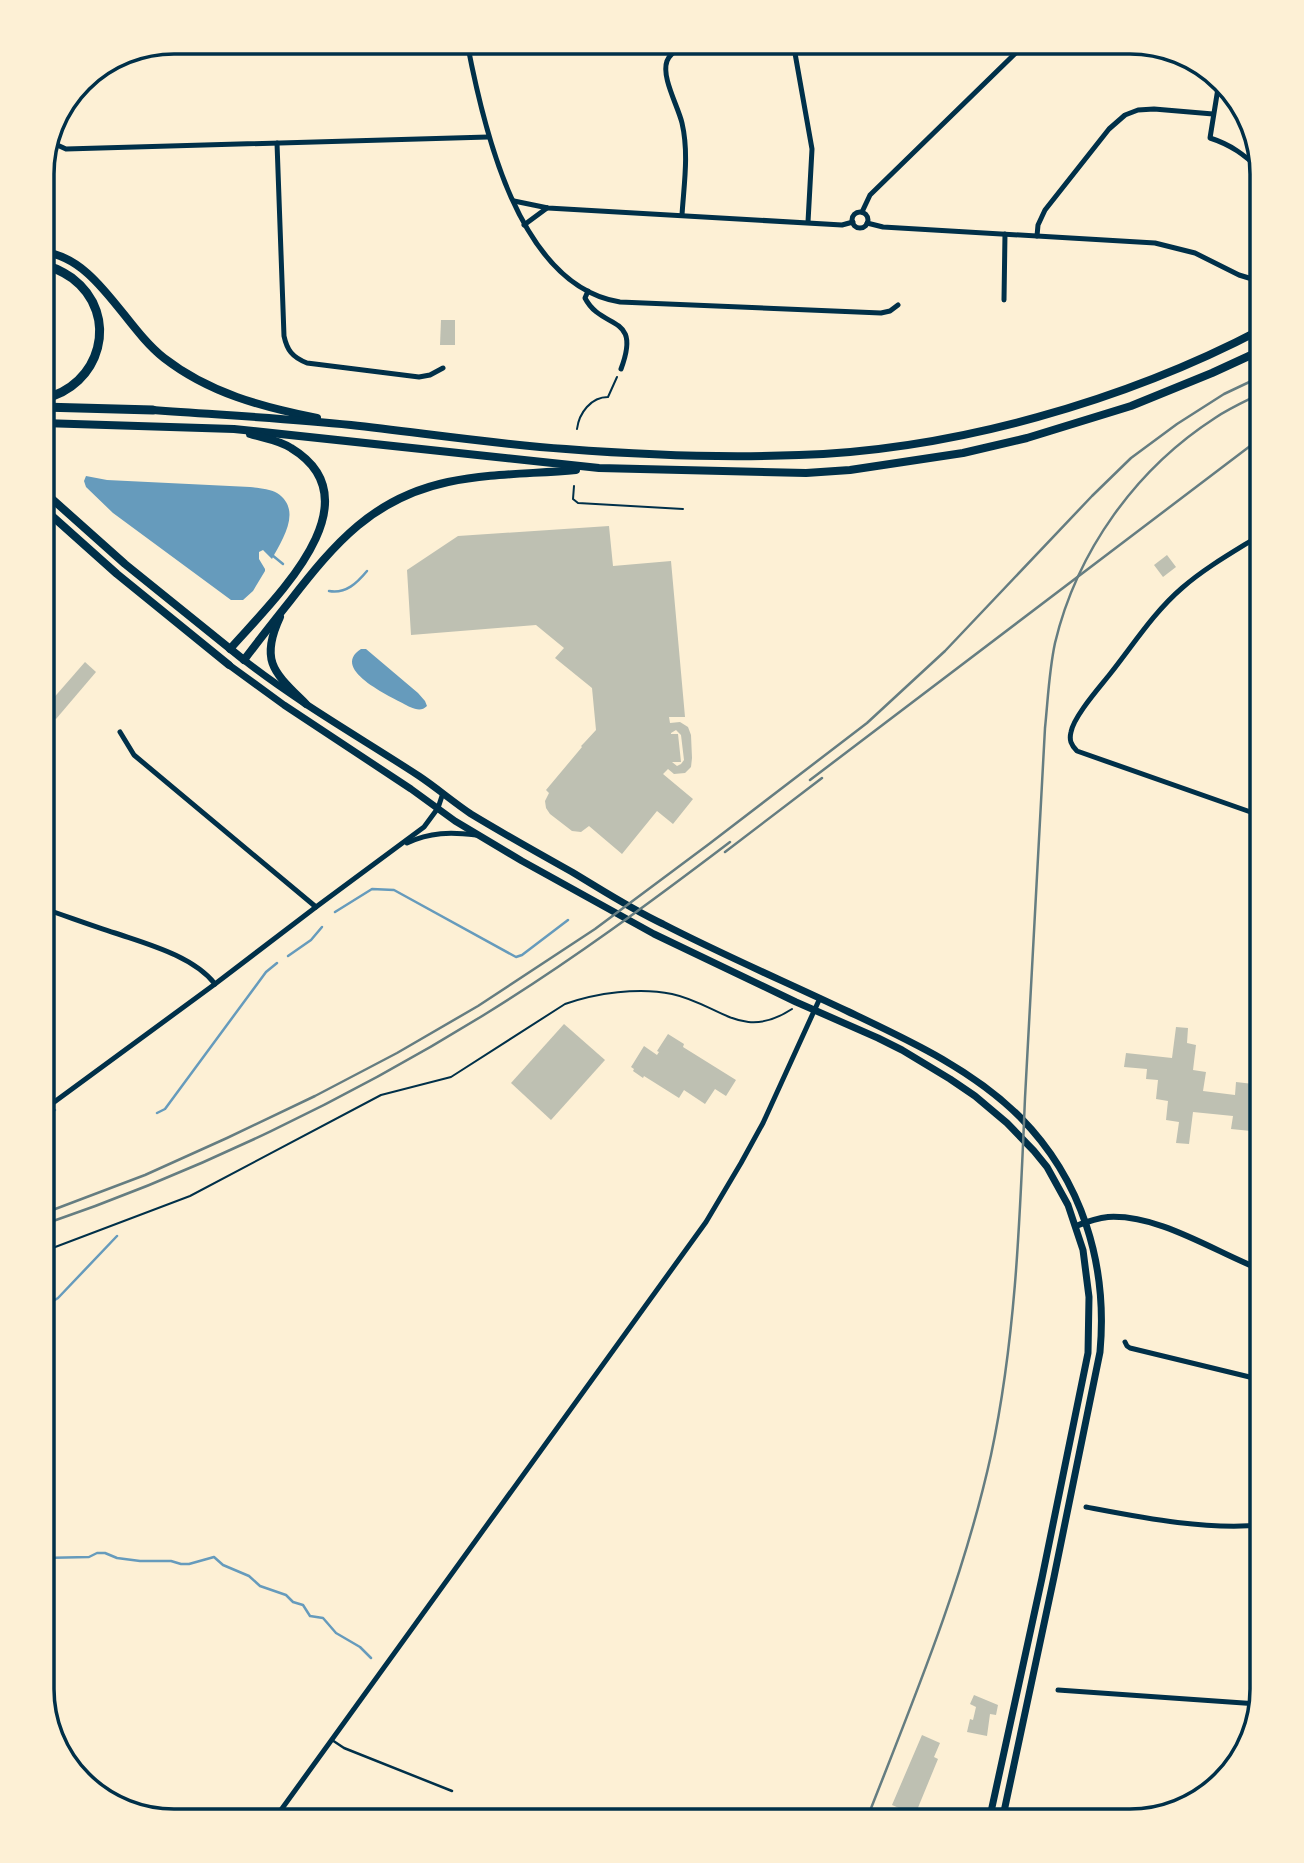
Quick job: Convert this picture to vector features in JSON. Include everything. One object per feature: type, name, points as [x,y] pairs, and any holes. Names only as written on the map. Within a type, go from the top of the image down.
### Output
[{"type":"highway","points":[[55,268],[80,285],[97,310],[100,328],[96,353],[85,376],[74,386],[55,395]]},
{"type":"highway","points":[[55,407],[153,410]]},
{"type":"main road","points":[[55,253],[83,268],[107,293],[142,338],[185,372],[218,390],[254,404],[347,425]]},
{"type":"main road","points":[[153,410],[347,425],[564,449],[661,455],[801,455],[908,444],[982,430],[1090,401],[1168,372],[1250,334]]},
{"type":"main road","points":[[55,424],[234,429],[599,468],[806,473],[850,470],[963,453],[1027,438],[1131,406],[1250,356]]},
{"type":"main road","points":[[229,665],[230,649],[264,612],[306,556],[320,531],[326,501],[319,477],[305,458],[289,446],[234,429]]},
{"type":"main road","points":[[229,665],[244,660],[340,540],[369,517],[402,497],[426,488],[467,479],[599,468]]},
{"type":"main road","points":[[55,501],[125,564],[244,660],[471,814],[664,925],[931,1053],[982,1086],[1017,1115],[1055,1160],[1086,1222],[1101,1292],[1102,1332],[1005,1809]]},
{"type":"main road","points":[[55,518],[117,574],[229,665],[478,835],[654,934],[902,1050],[975,1096],[1007,1123],[1040,1159],[1058,1184],[1083,1250],[1089,1297],[1088,1353],[992,1809]]},
{"type":"main road","points":[[284,608],[271,639],[271,660],[278,674],[306,704]]},
{"type":"street","points":[[470,54],[488,137],[524,225],[553,266],[597,297],[620,302],[881,313],[898,305]]},
{"type":"street","points":[[670,55],[665,72],[685,140],[682,215]]},
{"type":"street","points":[[795,55],[813,149],[808,222]]},
{"type":"street","points":[[853,222],[855,215],[862,212],[870,195],[1014,55]]},
{"type":"street","points":[[1217,92],[1210,138],[1226,143],[1249,160]]},
{"type":"street","points":[[1037,236],[1038,225],[1045,210],[1116,121],[1138,110],[1213,114]]},
{"type":"street","points":[[58,145],[66,149],[488,137]]},
{"type":"street","points":[[276,143],[284,336],[291,354],[315,365],[419,377],[443,368]]},
{"type":"street","points":[[514,201],[548,208],[842,225],[853,222]]},
{"type":"street","points":[[524,225],[548,208]]},
{"type":"street","points":[[853,222],[858,227],[864,227],[867,216],[862,212]]},
{"type":"street","points":[[867,223],[883,227],[1133,241],[1177,247],[1250,278]]},
{"type":"street","points":[[1004,300],[1005,233]]},
{"type":"street","points":[[588,291],[585,299],[589,307],[613,321],[628,339],[621,369]]},
{"type":"street","points":[[1250,542],[1201,573],[1163,606],[1087,703],[1071,729],[1070,740],[1077,751],[1250,813]]},
{"type":"street","points":[[120,732],[134,755],[316,907]]},
{"type":"street","points":[[54,1102],[424,827],[438,808],[443,793]]},
{"type":"street","points":[[438,808],[451,799]]},
{"type":"street","points":[[395,849],[435,834],[455,832],[478,835]]},
{"type":"street","points":[[55,912],[158,947],[198,968],[215,984]]},
{"type":"street","points":[[282,1808],[694,1239],[763,1123],[820,998]]},
{"type":"street","points":[[1076,1226],[1109,1217],[1147,1222],[1250,1265]]},
{"type":"street","points":[[1125,1342],[1130,1348],[1150,1354],[1250,1377]]},
{"type":"street","points":[[1086,1507],[1194,1524],[1250,1525]]},
{"type":"street","points":[[1058,1690],[1249,1703]]},
{"type":"lane","points":[[332,1740],[344,1748],[452,1791]]},
{"type":"path","points":[[577,429],[578,422],[588,406],[600,397],[608,397],[621,369]]},
{"type":"path","points":[[574,486],[573,499],[578,503],[683,509]]},
{"type":"path","points":[[54,1247],[190,1196],[381,1096],[446,1079],[557,1009],[586,997],[621,992],[672,994],[740,1021],[755,1023],[773,1020],[793,1009]]},
{"type":"water","points":[[86,476],[107,480],[267,490],[277,493],[285,500],[289,508],[288,525],[272,559],[263,550],[259,552],[259,559],[265,571],[253,591],[243,600],[231,600],[113,513],[86,487]]},
{"type":"water","points":[[361,649],[366,649],[418,693],[427,706],[421,709],[413,708],[368,683],[353,666],[353,657]]},
{"type":"building","points":[[441,320],[455,320],[455,345],[440,345]]},
{"type":"building","points":[[609,526],[613,566],[671,561],[685,717],[669,717],[670,723],[680,722],[688,727],[692,758],[691,767],[685,773],[674,774],[668,769],[663,774],[693,799],[673,824],[657,811],[622,854],[589,826],[581,832],[572,831],[550,814],[546,808],[545,801],[549,793],[546,790],[596,730],[592,688],[555,658],[564,648],[536,625],[411,635],[407,570],[458,536]],"holes":[[[676,730],[681,735],[684,760],[677,766],[672,762],[681,762],[678,734],[671,733]]]},
{"type":"building","points":[[1167,555],[1176,567],[1163,577],[1154,565]]},
{"type":"building","points":[[85,662],[96,672],[56,719],[55,697]]},
{"type":"building","points":[[564,1024],[605,1060],[551,1120],[511,1083]]},
{"type":"building","points":[[1176,1027],[1188,1028],[1187,1043],[1196,1045],[1193,1070],[1206,1072],[1203,1091],[1235,1095],[1236,1082],[1250,1084],[1250,1131],[1231,1129],[1233,1116],[1193,1112],[1189,1144],[1176,1143],[1179,1122],[1166,1120],[1168,1101],[1156,1099],[1158,1080],[1146,1079],[1147,1069],[1124,1067],[1126,1053],[1172,1058]]},
{"type":"building","points":[[668,1034],[684,1044],[683,1047],[736,1080],[726,1096],[715,1089],[705,1104],[684,1090],[679,1098],[633,1071],[631,1067],[644,1046],[657,1055]]},
{"type":"building","points":[[974,1695],[998,1705],[996,1715],[990,1714],[987,1736],[967,1732],[976,1707],[970,1704]]},
{"type":"building","points":[[922,1735],[940,1743],[934,1757],[938,1759],[918,1809],[901,1809],[892,1805]]},
{"type":"waterway","points":[[272,555],[283,564]]},
{"type":"waterway","points":[[329,591],[346,589],[367,571]]},
{"type":"waterway","points":[[335,912],[372,889],[394,890],[516,957],[568,920]]},
{"type":"waterway","points":[[288,956],[311,940],[322,927]]},
{"type":"waterway","points":[[157,1113],[165,1109],[266,972],[277,963]]},
{"type":"waterway","points":[[54,1300],[117,1236]]},
{"type":"waterway","points":[[54,1558],[89,1557],[105,1553],[117,1558],[189,1564],[214,1557],[223,1565],[249,1576],[260,1586],[286,1595],[293,1602],[303,1605],[310,1616],[323,1618],[336,1633],[360,1647],[371,1658]]},
{"type":"railway","points":[[54,1209],[145,1175],[315,1096],[478,1006],[595,929],[867,723],[945,651],[1131,458],[1177,424],[1224,394],[1250,382]]},
{"type":"railway","points":[[871,1809],[952,1595],[980,1502],[1006,1367],[1021,1188],[1045,728],[1055,643],[1078,576],[1094,545],[1135,487],[1186,439],[1221,414],[1250,399]]},
{"type":"railway","points":[[810,780],[1250,446]]},
{"type":"railway","points":[[725,852],[822,778]]},
{"type":"railway","points":[[54,1220],[157,1182],[214,1157],[381,1075],[549,973],[730,842]]}]
